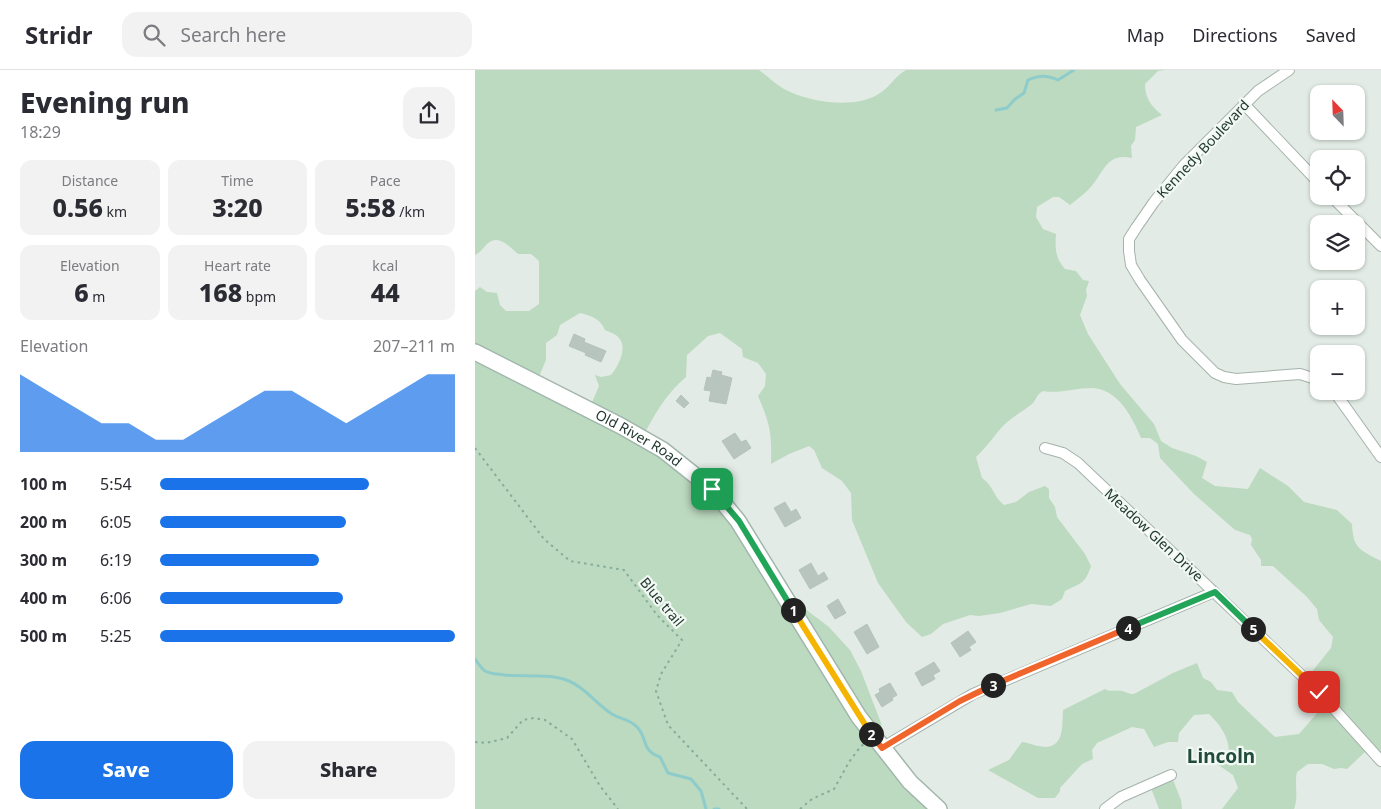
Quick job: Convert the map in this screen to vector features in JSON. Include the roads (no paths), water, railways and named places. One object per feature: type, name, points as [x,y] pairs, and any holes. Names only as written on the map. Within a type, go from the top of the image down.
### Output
[{"type":"main road","name":"Old River Road","points":[[475,352],[621,426],[663,450],[712,489],[739,521],[854,709],[878,743],[910,782],[939,809]]},
{"type":"street","name":"Kennedy Boulevard","points":[[1289,70],[1258,91],[1184,166],[1153,202],[1129,239],[1129,251],[1131,265],[1182,340],[1215,373],[1236,379],[1300,374],[1310,377]]},
{"type":"street","points":[[1244,104],[1310,174]]},
{"type":"street","points":[[1340,205],[1381,246]]},
{"type":"street","points":[[1340,400],[1381,457]]},
{"type":"street","name":"Meadow Glen Drive","points":[[1045,448],[1063,453],[1077,463],[1319,692],[1381,761]]},
{"type":"street","points":[[878,743],[973,694],[1215,592]]},
{"type":"street","points":[[1105,809],[1121,797],[1171,775]]},
{"type":"waterway","points":[[996,110],[1007,108],[1024,93],[1028,80],[1043,76],[1058,80],[1074,70]]},
{"type":"waterway","points":[[475,659],[489,673],[553,677],[575,684],[612,714],[635,725],[641,732],[647,748],[660,757],[668,773],[691,779],[701,791],[706,809]]},
{"type":"waterway","points":[[714,809],[719,809]]},
{"type":"district","name":"Lincoln","points":[[1221,756]]}]
